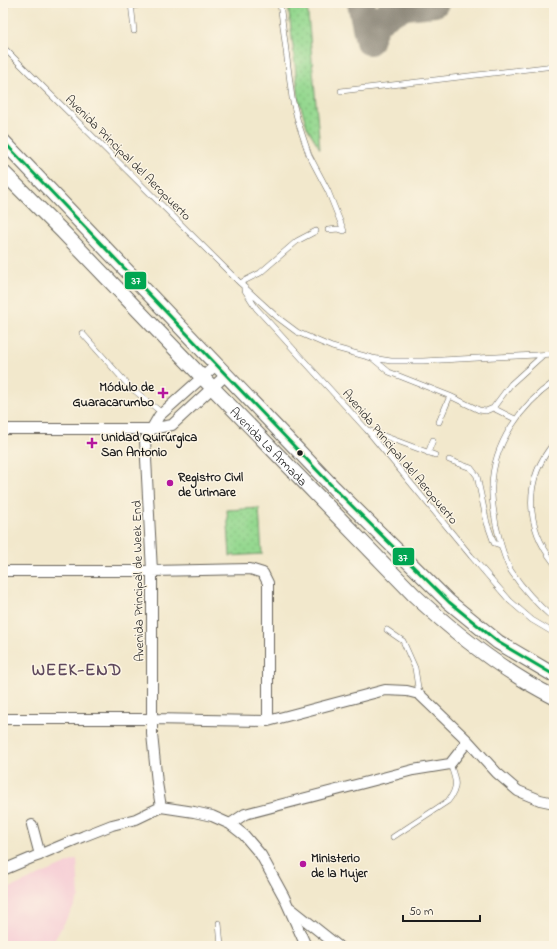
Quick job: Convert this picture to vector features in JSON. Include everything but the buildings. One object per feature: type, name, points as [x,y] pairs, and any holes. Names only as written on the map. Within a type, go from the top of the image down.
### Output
[{"type":"main road","name":"Avenida La Armada","points":[[3,141],[334,488],[449,602],[498,642],[554,675]]},
{"type":"main road","name":"Avenida La Armada","points":[[3,172],[62,231],[414,595],[442,621],[502,668],[531,686],[554,697]]},
{"type":"street","points":[[3,429],[151,429],[172,425],[208,383],[216,365]]},
{"type":"street","points":[[208,383],[226,375]]},
{"type":"street","name":"Avenida Principal de Week End","points":[[161,808],[154,759],[152,719],[152,571],[145,440],[162,413],[208,383]]},
{"type":"street","points":[[3,571],[152,571],[250,569],[263,573],[268,584],[268,721]]},
{"type":"street","points":[[3,719],[268,721],[385,690],[407,692],[419,694],[468,741],[497,773],[518,791],[540,800],[554,803]]},
{"type":"street","points":[[230,824],[245,814],[413,770],[450,764],[468,741]]},
{"type":"street","points":[[3,870],[161,808],[212,816],[230,824],[244,836],[261,855],[288,906],[306,946]]},
{"type":"street","points":[[32,825],[40,855]]},
{"type":"street","points":[[288,906],[338,946]]},
{"type":"lane","points":[[3,8],[8,3]]},
{"type":"lane","points":[[134,31],[131,4],[156,3]]},
{"type":"lane","points":[[280,3],[292,98],[298,122],[309,155],[328,191],[344,231],[338,229],[328,230]]},
{"type":"lane","name":"Avenida Principal del Aeropuerto","points":[[3,47],[240,283],[277,317],[297,332],[332,347],[372,358],[391,361],[542,356],[554,354]]},
{"type":"lane","points":[[341,91],[554,66]]},
{"type":"lane","points":[[240,283],[260,273],[297,241],[316,231]]},
{"type":"lane","name":"Avenida Principal del Aeropuerto","points":[[240,283],[256,308],[368,430],[471,556],[510,601],[532,620],[554,633]]},
{"type":"lane","points":[[82,333],[129,386],[162,413]]},
{"type":"lane","points":[[372,358],[389,372],[450,396],[479,410],[486,411],[493,408],[511,384],[542,356]]},
{"type":"lane","points":[[554,382],[532,399],[515,419],[497,457],[492,486],[495,516],[500,545],[504,557],[515,576],[541,607],[554,619]]},
{"type":"lane","points":[[439,422],[450,396]]},
{"type":"lane","points":[[493,408],[515,419]]},
{"type":"lane","points":[[368,430],[435,455]]},
{"type":"lane","points":[[428,453],[433,440]]},
{"type":"lane","points":[[554,443],[546,453],[535,474],[532,498],[533,518],[539,540],[543,549],[554,564]]},
{"type":"lane","points":[[449,460],[472,468],[477,476],[487,523],[494,543],[500,545]]},
{"type":"lane","points":[[387,630],[403,641],[415,668],[419,694]]},
{"type":"lane","points":[[393,837],[448,801],[454,793],[456,785],[455,777],[450,764]]},
{"type":"lane","points":[[219,923],[221,946]]},
{"type":"shaded area","points":[[77,859],[79,897],[51,946],[3,946],[3,891]]},
{"type":"green space","points":[[288,3],[307,3],[320,149],[307,127],[299,100]]},
{"type":"green space","points":[[259,508],[262,554],[230,556],[227,510]]},
{"type":"taxiway","points":[[361,3],[369,41],[375,27],[382,18],[405,6]]},
{"type":"taxiway","points":[[393,3],[405,6],[435,3]]},
{"type":"transit line","name":"37","points":[[3,141],[334,488],[449,602],[498,642],[554,675]]},
{"type":"place","name":"Módulo de Guaracarumbo","points":[[163,393]]},
{"type":"place","name":"Unidad Quirúrgica San Antonio","points":[[92,443]]},
{"type":"place","name":"Registro Civil de Urimare","points":[[170,483]]},
{"type":"place","name":"Ministerio de la Mujer","points":[[303,864]]},
{"type":"district","name":"WEEK-END","points":[[77,669]]}]
